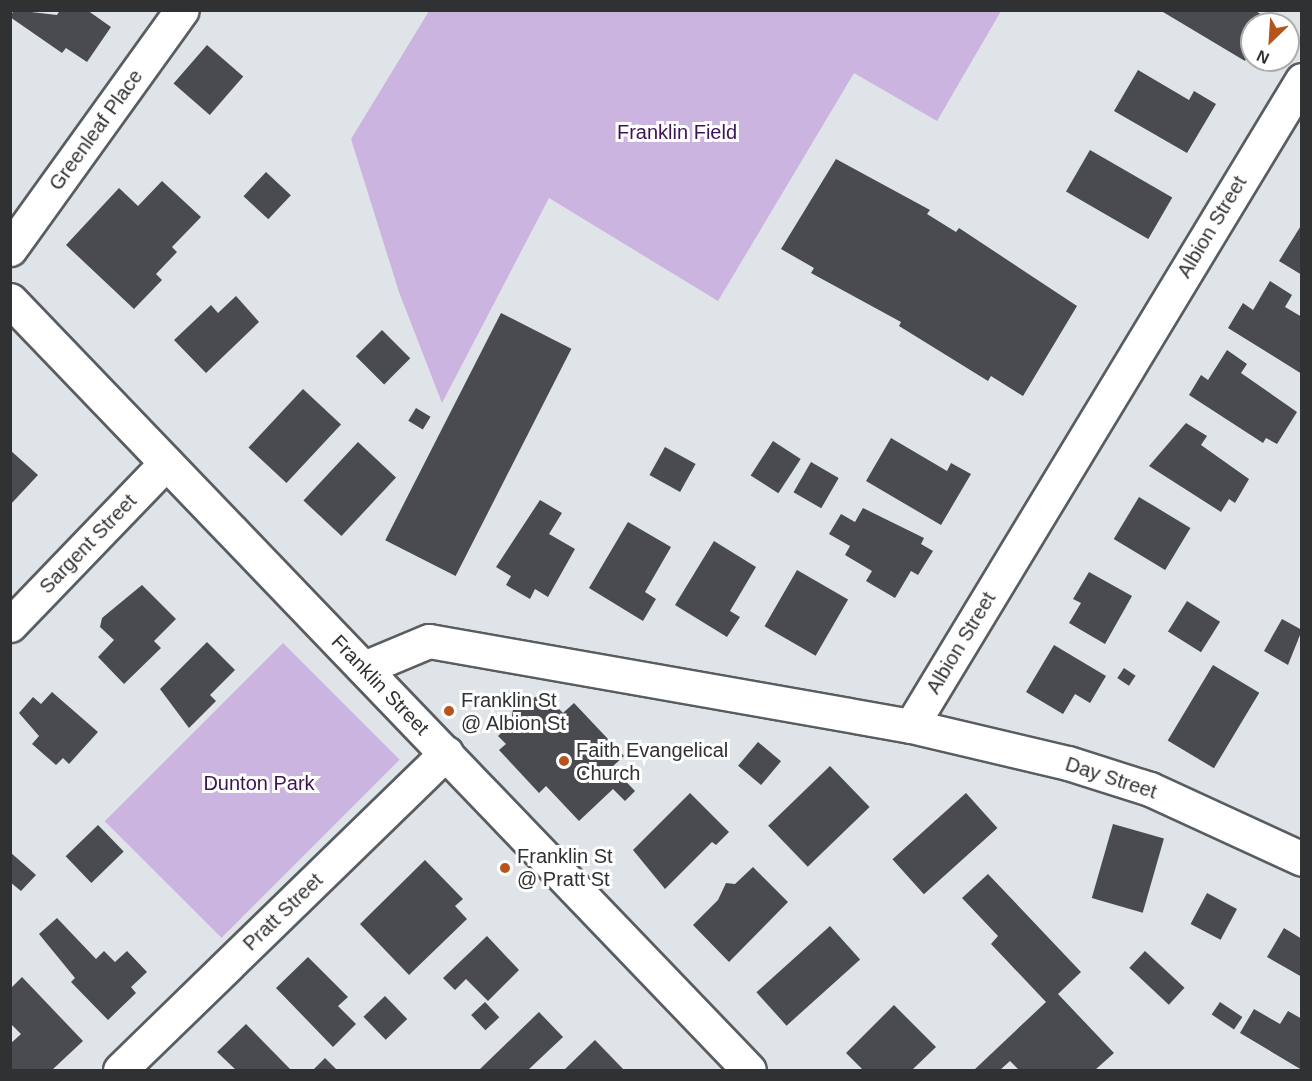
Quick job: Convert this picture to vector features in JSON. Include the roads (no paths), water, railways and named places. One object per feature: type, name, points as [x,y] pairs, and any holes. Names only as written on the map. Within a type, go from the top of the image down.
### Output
[{"type":"street","name":"Greenleaf Place","points":[[10,249],[182,10]]},
{"type":"street","name":"Albion Street","points":[[911,726],[1302,80]]},
{"type":"street","name":"Franklin Street","points":[[10,300],[749,1071]]},
{"type":"street","name":"Sargent Street","points":[[10,626],[166,463]]},
{"type":"street","points":[[364,668],[429,641],[911,726]]},
{"type":"street","name":"Day Street","points":[[911,726],[1068,763],[1150,789],[1302,859]]},
{"type":"street","name":"Pratt Street","points":[[120,1071],[446,753]]},
{"type":"place","name":"Franklin St @ Albion St","points":[[449,711]]},
{"type":"place","name":"Faith Evangelical Church","points":[[564,761]]},
{"type":"place","name":"Franklin St @ Pratt St","points":[[505,868]]},
{"type":"park label","name":"Franklin Field","points":[[677,132]]},
{"type":"park label","name":"Dunton Park","points":[[259,783]]}]
